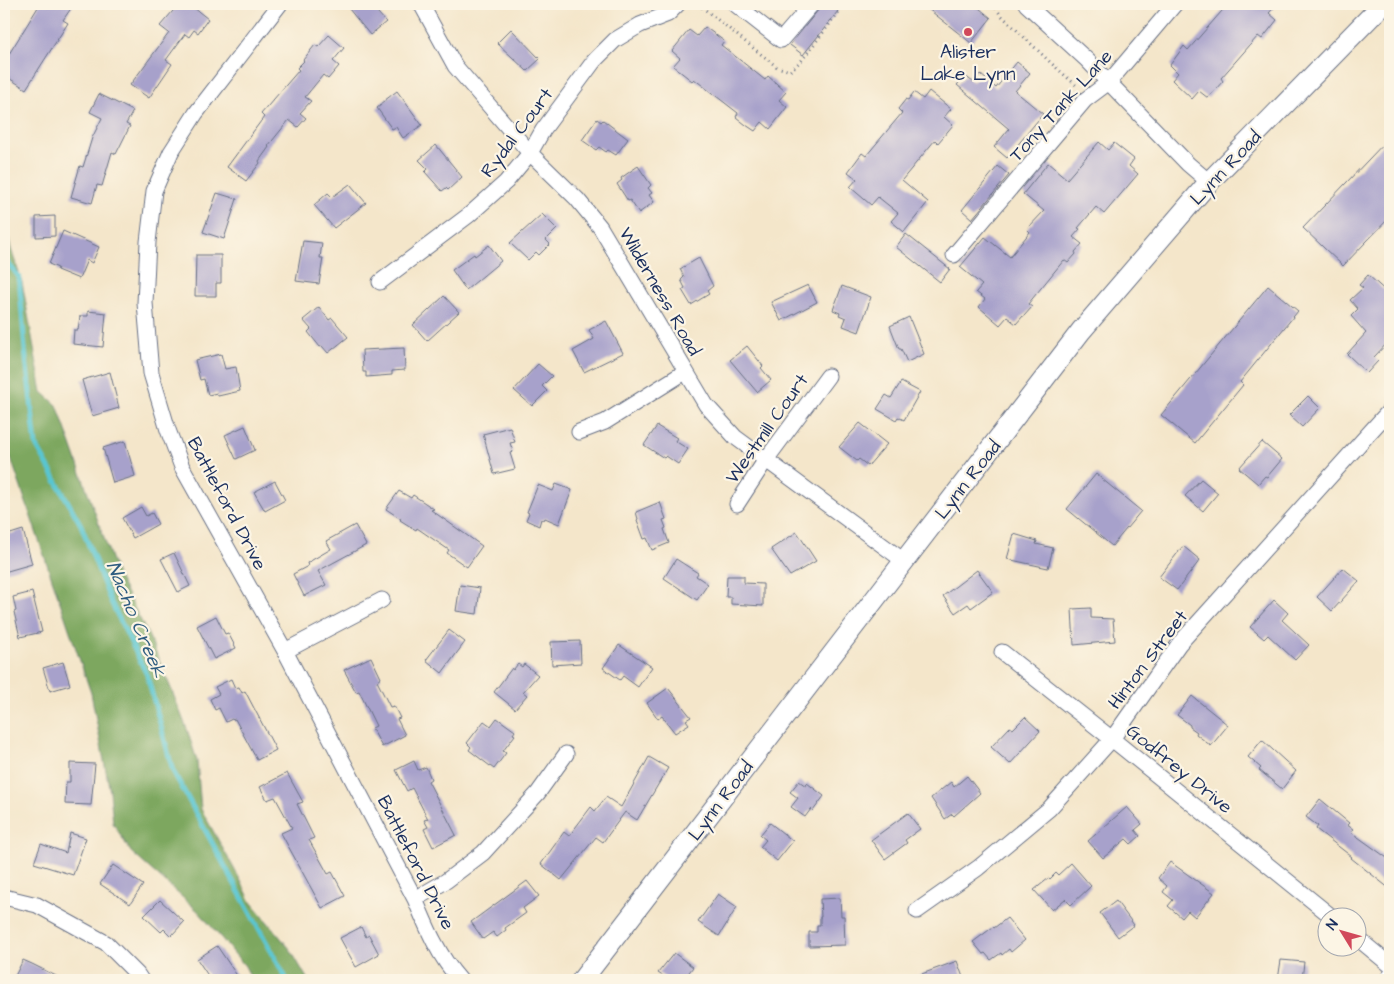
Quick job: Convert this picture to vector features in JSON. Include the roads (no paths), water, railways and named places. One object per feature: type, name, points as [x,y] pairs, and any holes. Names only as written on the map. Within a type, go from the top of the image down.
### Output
[{"type":"main road","name":"Lynn Road","points":[[582,980],[1081,331],[1209,182],[1383,4]]},
{"type":"street","name":"Battleford Drive","points":[[280,4],[196,113],[171,152],[154,191],[144,303],[151,372],[168,430],[182,467],[285,651],[415,899],[430,934],[449,968],[460,980]]},
{"type":"street","name":"Wilderness Road","points":[[421,4],[454,66],[530,153],[577,199],[600,227],[706,405],[735,437],[765,461],[904,560]]},
{"type":"street","name":"Rydal Court","points":[[380,282],[470,215],[506,182],[530,153],[543,130],[594,61],[615,40],[640,25],[668,14],[678,4]]},
{"type":"street","points":[[735,4],[781,40],[812,4]]},
{"type":"street","points":[[1026,4],[1087,60],[1188,164],[1209,182]]},
{"type":"street","name":"Tony Tank Lane","points":[[954,255],[1085,100],[1108,82],[1175,4]]},
{"type":"street","points":[[579,432],[604,422],[685,372]]},
{"type":"street","name":"Westmill Court","points":[[737,504],[765,461],[828,376]]},
{"type":"street","name":"Hinton Street","points":[[917,911],[978,868],[1048,809],[1112,738],[1185,638],[1390,410]]},
{"type":"street","points":[[285,651],[382,600]]},
{"type":"street","name":"Godfrey Drive","points":[[1002,652],[1112,738],[1319,906]]},
{"type":"street","points":[[415,899],[446,881],[483,853],[538,793],[566,754]]},
{"type":"street","points":[[4,897],[37,905],[106,943],[141,980]]},
{"type":"street","points":[[1366,945],[1390,965]]},
{"type":"street","points":[[1387,980],[1390,976]]},
{"type":"waterway","name":"Nacho Creek","points":[[4,258],[19,277],[36,445],[81,525],[110,600],[147,675],[173,771],[287,980]]},
{"type":"place","name":"Alister Lake Lynn","points":[[968,32]]}]
